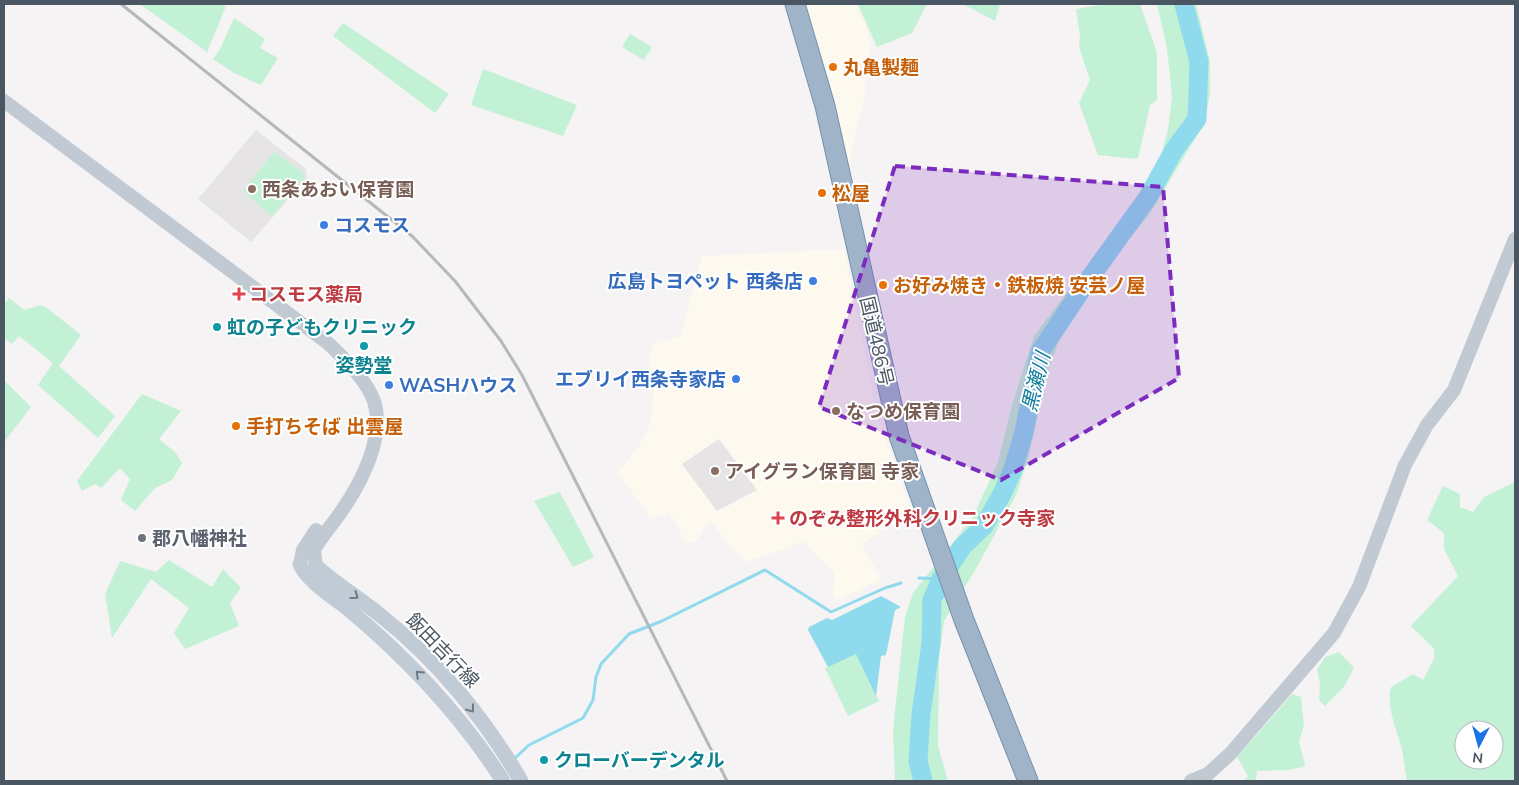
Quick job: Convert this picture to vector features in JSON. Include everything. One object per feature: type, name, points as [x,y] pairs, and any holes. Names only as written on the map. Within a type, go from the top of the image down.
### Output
[{"type":"highway","name":"国道486号","points":[[795,4],[824,101],[898,436],[958,602],[1028,781]]},
{"type":"main road","name":"飯田吉行線","points":[[300,564],[309,577],[370,628],[424,679],[454,712],[486,754],[503,781]]},
{"type":"main road","name":"飯田吉行線","points":[[316,566],[382,616],[454,686],[506,755],[522,781]]},
{"type":"street","points":[[4,101],[329,344],[351,367],[374,402],[375,439],[362,479],[314,550],[316,566]]},
{"type":"street","points":[[1191,781],[1208,774],[1230,754],[1334,633],[1343,618],[1359,587],[1406,464],[1427,425],[1454,390],[1515,239]]},
{"type":"street","points":[[300,564],[300,557],[306,544],[367,461]]},
{"type":"highlighted area","points":[[895,166],[1163,187],[1179,378],[1001,480],[819,407]]},
{"type":"shaded area","points":[[801,4],[855,4],[866,26],[870,41],[865,95],[852,148],[849,179],[835,130],[820,54]]},
{"type":"shaded area","name":"西条あおい保育園","points":[[256,130],[306,169],[307,178],[251,242],[198,199]]},
{"type":"shaded area","points":[[844,249],[876,412],[911,513],[862,544],[881,579],[837,601],[832,593],[835,585],[834,573],[803,542],[746,562],[731,548],[712,523],[704,527],[697,540],[687,544],[669,513],[651,519],[618,472],[639,446],[650,425],[655,381],[649,362],[651,348],[655,342],[680,337],[702,256]]},
{"type":"shaded area","name":"アイグラン保育園 寺家","points":[[719,439],[757,490],[717,511],[682,464]]},
{"type":"green space","points":[[140,4],[216,4],[226,6],[207,52]]},
{"type":"green space","points":[[858,4],[927,4],[912,33],[877,47]]},
{"type":"green space","points":[[963,4],[1000,4],[995,21]]},
{"type":"green space","points":[[1107,4],[1140,4],[1157,53],[1157,100],[1150,105],[1138,159],[1098,155],[1079,103],[1090,80],[1079,47],[1080,36],[1076,9]]},
{"type":"green space","points":[[1157,4],[1196,4],[1210,61],[1210,93],[1205,122],[1149,215],[1106,267],[1063,330],[1049,368],[1028,459],[1016,495],[977,567],[944,621],[939,657],[938,746],[948,781],[895,781],[893,730],[905,617],[913,593],[973,517],[998,462],[1012,405],[1034,336],[1147,187],[1161,155],[1168,130],[1172,97],[1167,48]]},
{"type":"green space","points":[[234,18],[265,39],[260,48],[278,58],[261,85],[234,73],[213,59],[220,49]]},
{"type":"green space","points":[[343,23],[449,94],[435,113],[333,36]]},
{"type":"green space","points":[[630,34],[652,47],[644,60],[622,47]]},
{"type":"green space","points":[[483,69],[577,105],[563,136],[471,105]]},
{"type":"green space","points":[[274,152],[302,172],[305,177],[272,216],[243,191]]},
{"type":"green space","points":[[9,298],[24,310],[41,305],[47,308],[81,335],[59,366],[115,416],[98,438],[38,385],[53,363],[19,336],[12,344],[4,338],[4,305]]},
{"type":"green space","points":[[4,380],[31,407],[4,442]]},
{"type":"green space","points":[[142,394],[181,411],[159,439],[176,453],[182,463],[172,480],[155,488],[135,511],[121,500],[130,479],[120,468],[101,488],[95,484],[82,491],[77,481]]},
{"type":"green space","points":[[1515,482],[1515,781],[1407,781],[1402,750],[1391,711],[1391,687],[1413,674],[1423,680],[1434,658],[1434,649],[1411,626],[1458,576],[1444,549],[1444,533],[1427,520],[1443,486],[1460,494],[1460,507],[1473,512],[1484,497]]},
{"type":"green space","points":[[560,492],[594,557],[573,567],[534,501]]},
{"type":"green space","points":[[169,560],[212,587],[223,569],[241,588],[230,603],[239,626],[185,649],[174,633],[189,608],[151,579],[112,638],[105,594],[120,561],[156,572]]},
{"type":"green space","points":[[1339,652],[1354,668],[1344,687],[1325,706],[1319,700],[1320,684],[1317,670],[1325,657]]},
{"type":"green space","points":[[856,653],[879,701],[848,716],[825,668]]},
{"type":"green space","points":[[1292,694],[1301,697],[1304,725],[1299,742],[1305,764],[1303,767],[1287,770],[1257,771],[1256,781],[1244,781],[1248,776],[1237,757]]},
{"type":"water","points":[[881,596],[901,607],[895,610],[886,655],[881,656],[876,696],[856,654],[828,667],[808,630],[809,627],[827,618],[832,620]]},
{"type":"waterway","name":"黒瀬川","points":[[923,781],[918,761],[921,714],[931,643],[932,600],[941,579],[962,547],[984,526],[1003,492],[1013,469],[1024,432],[1040,352],[1084,286],[1148,197],[1174,150],[1197,119],[1199,62],[1184,4]]},
{"type":"waterway","points":[[513,760],[529,745],[583,718],[593,700],[596,677],[601,664],[629,634],[662,621],[765,570],[831,612],[885,588],[901,583]]},
{"type":"waterway","points":[[919,578],[941,579]]},
{"type":"railway","points":[[121,4],[412,236],[455,281],[501,341],[522,375],[727,781]]},
{"type":"place","name":"丸亀製麺","points":[[833,67]]},
{"type":"place","name":"西条あおい保育園","points":[[252,189]]},
{"type":"place","name":"松屋","points":[[822,193]]},
{"type":"place","name":"コスモス","points":[[324,225]]},
{"type":"place","name":"広島トヨペット 西条店","points":[[813,281]]},
{"type":"place","name":"お好み焼き・鉄板焼 安芸ノ屋","points":[[883,285]]},
{"type":"place","name":"コスモス薬局","points":[[239,294]]},
{"type":"place","name":"虹の子どもクリニック","points":[[217,327]]},
{"type":"place","name":"姿勢堂","points":[[364,346]]},
{"type":"place","name":"エブリイ西条寺家店","points":[[736,379]]},
{"type":"place","name":"WASHハウス","points":[[389,385]]},
{"type":"place","name":"なつめ保育園","points":[[836,411]]},
{"type":"place","name":"手打ちそば 出雲屋","points":[[236,426]]},
{"type":"place","name":"アイグラン保育園 寺家","points":[[715,471]]},
{"type":"place","name":"のぞみ整形外科クリニック寺家","points":[[778,518]]},
{"type":"place","name":"郡八幡神社","points":[[142,538]]},
{"type":"place","name":"クローバーデンタル","points":[[544,760]]}]
